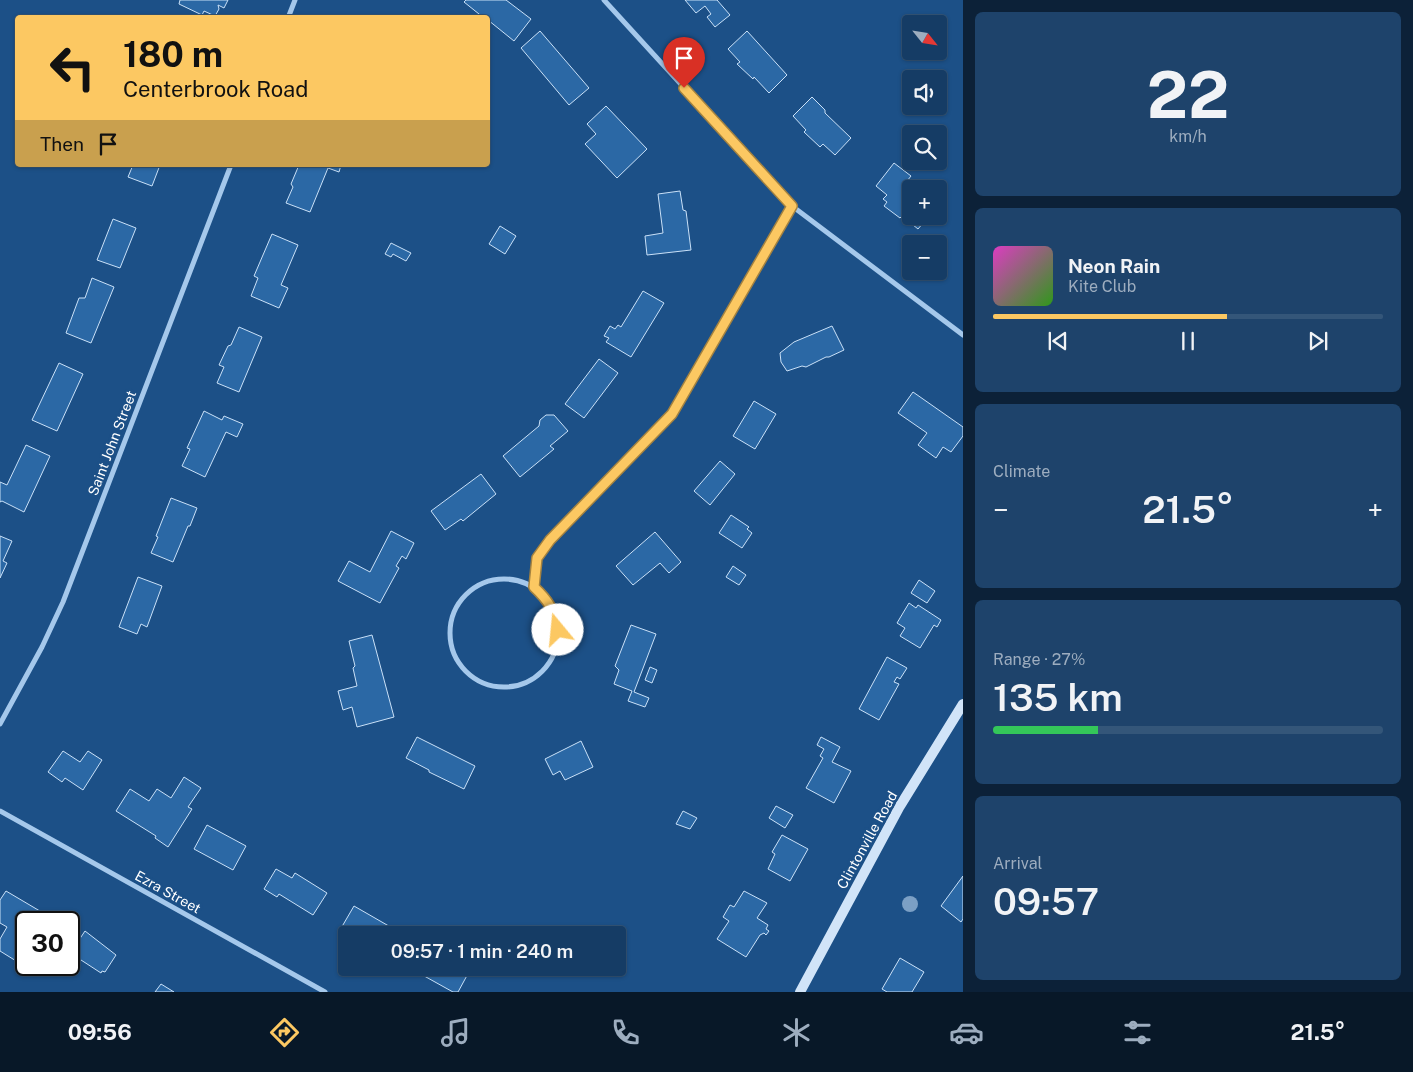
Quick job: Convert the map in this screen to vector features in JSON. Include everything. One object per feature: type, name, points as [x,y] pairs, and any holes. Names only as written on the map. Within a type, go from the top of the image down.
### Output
[{"type":"main road","name":"Clintonville Road","points":[[800,992],[900,806],[963,704]]},
{"type":"street","points":[[289,15],[295,0]]},
{"type":"street","points":[[604,0],[792,206],[963,335]]},
{"type":"street","name":"Saint John Street","points":[[0,724],[42,647],[62,602],[230,167]]},
{"type":"street","points":[[534,587],[537,558],[550,540],[672,414],[792,206]]},
{"type":"street","points":[[508,578],[534,587],[546,599],[555,614],[558,630],[556,648],[549,663],[537,676],[522,684],[505,687],[488,685],[473,677],[460,665],[450,640],[450,626],[453,613],[460,601],[469,590],[481,583],[494,579],[508,578]]},
{"type":"street","name":"Ezra Street","points":[[0,811],[325,992]]},
{"type":"building","points":[[180,0],[228,0],[224,8],[218,5],[219,9],[216,15],[204,11],[202,15],[179,4]]},
{"type":"building","points":[[466,0],[506,0],[531,19],[514,41],[490,22],[490,15],[480,15],[464,2]]},
{"type":"building","points":[[685,0],[717,0],[730,15],[715,27],[707,17],[711,14],[705,6],[696,13]]},
{"type":"building","points":[[540,31],[589,88],[569,105],[521,48]]},
{"type":"building","points":[[747,31],[787,75],[769,93],[754,77],[753,79],[737,64],[740,62],[728,49]]},
{"type":"building","points":[[812,97],[825,110],[825,113],[851,138],[835,155],[823,144],[820,147],[804,132],[806,130],[793,116]]},
{"type":"building","points":[[606,106],[647,149],[617,178],[585,144],[596,134],[587,124]]},
{"type":"building","points":[[894,163],[911,176],[908,180],[902,180],[902,216],[900,218],[884,206],[887,202],[883,199],[887,195],[876,186]]},
{"type":"building","points":[[132,167],[159,167],[152,186],[128,177]]},
{"type":"building","points":[[298,167],[340,167],[339,172],[328,168],[310,212],[286,203],[293,187],[291,184]]},
{"type":"building","points":[[680,191],[683,210],[686,211],[691,250],[647,255],[645,236],[663,233],[658,194]]},
{"type":"building","points":[[113,219],[136,228],[120,268],[97,260]]},
{"type":"building","points":[[913,225],[921,225],[918,229]]},
{"type":"building","points":[[500,226],[516,236],[505,254],[489,244]]},
{"type":"building","points":[[272,234],[298,245],[281,285],[288,288],[279,308],[251,296],[258,278],[254,276]]},
{"type":"building","points":[[391,243],[411,253],[406,261],[393,254],[391,257],[385,254]]},
{"type":"building","points":[[92,278],[114,287],[91,343],[66,333],[79,298],[85,298]]},
{"type":"building","points":[[643,291],[664,303],[631,357],[606,342],[609,338],[604,336],[610,326],[615,329],[618,325],[621,327]]},
{"type":"building","points":[[832,326],[844,350],[806,367],[802,366],[787,371],[781,362],[780,353],[794,342]]},
{"type":"building","points":[[239,327],[262,337],[239,392],[217,383],[224,367],[219,365]]},
{"type":"building","points":[[599,359],[618,373],[584,418],[565,404]]},
{"type":"building","points":[[59,363],[83,374],[57,431],[32,420]]},
{"type":"building","points":[[913,392],[963,427],[963,436],[951,452],[943,447],[936,458],[918,445],[927,433],[898,413]]},
{"type":"building","points":[[754,401],[776,414],[755,449],[733,436]]},
{"type":"building","points":[[204,411],[222,420],[224,416],[243,424],[237,437],[226,432],[205,477],[182,466],[190,449],[187,448]]},
{"type":"building","points":[[546,415],[554,415],[568,431],[550,446],[554,449],[520,477],[503,456],[539,426],[540,420]]},
{"type":"building","points":[[26,445],[50,456],[24,512],[2,501],[0,502],[0,482],[7,485]]},
{"type":"building","points":[[720,461],[735,474],[710,505],[694,491]]},
{"type":"building","points":[[481,474],[496,494],[463,521],[461,519],[445,530],[431,511]]},
{"type":"building","points":[[171,498],[197,508],[173,562],[151,553]]},
{"type":"building","points":[[731,515],[749,527],[747,529],[752,533],[742,548],[719,533]]},
{"type":"building","points":[[391,531],[414,543],[406,559],[402,556],[396,566],[399,568],[380,603],[338,581],[349,561],[370,572]]},
{"type":"building","points":[[655,532],[681,562],[669,573],[660,563],[633,585],[616,566]]},
{"type":"building","points":[[0,536],[12,541],[3,561],[7,563],[0,578]]},
{"type":"building","points":[[733,566],[746,575],[739,585],[726,577]]},
{"type":"building","points":[[138,577],[162,586],[147,627],[141,624],[137,634],[119,627]]},
{"type":"building","points":[[919,580],[935,591],[927,603],[911,593]]},
{"type":"building","points":[[909,603],[916,608],[918,605],[941,620],[937,627],[934,625],[920,648],[900,636],[905,628],[897,623]]},
{"type":"building","points":[[631,625],[656,634],[634,692],[649,698],[645,707],[628,701],[632,691],[614,684],[619,670],[615,666]]},
{"type":"building","points":[[372,635],[394,717],[357,727],[352,707],[343,710],[338,691],[357,686],[353,668],[355,666],[349,641]]},
{"type":"building","points":[[887,657],[907,668],[900,679],[897,677],[894,682],[899,684],[879,720],[859,709]]},
{"type":"building","points":[[650,667],[657,670],[652,683],[645,680]]},
{"type":"building","points":[[417,737],[475,766],[464,789],[429,772],[429,770],[406,758]]},
{"type":"building","points":[[821,737],[840,747],[832,762],[851,771],[834,803],[806,788],[823,758],[820,756],[824,749],[817,745]]},
{"type":"building","points":[[581,741],[593,767],[565,780],[560,771],[553,775],[545,759]]},
{"type":"building","points":[[63,751],[80,762],[88,751],[102,760],[83,790],[65,778],[62,782],[48,772]]},
{"type":"building","points":[[184,777],[201,788],[188,807],[192,809],[168,847],[155,838],[156,836],[116,811],[130,789],[149,801],[157,789],[171,798]]},
{"type":"building","points":[[776,806],[793,815],[785,828],[769,818]]},
{"type":"building","points":[[683,811],[697,818],[690,829],[676,824]]},
{"type":"building","points":[[207,825],[246,846],[233,870],[194,849]]},
{"type":"building","points":[[782,835],[808,849],[790,881],[768,869],[775,854],[772,852]]},
{"type":"building","points":[[276,869],[292,878],[295,873],[327,893],[313,915],[279,894],[277,897],[264,889]]},
{"type":"building","points":[[963,876],[963,919],[961,922],[941,906]]},
{"type":"building","points":[[6,891],[40,911],[15,911],[15,960],[0,951],[0,939],[7,927],[0,923],[0,900]]},
{"type":"building","points":[[744,891],[767,903],[757,918],[768,925],[766,929],[769,931],[766,935],[764,933],[760,935],[746,957],[717,939],[729,921],[723,917],[730,905],[734,907]]},
{"type":"building","points":[[354,906],[389,926],[342,926]]},
{"type":"building","points":[[85,931],[116,955],[105,972],[102,971],[101,973],[81,960],[80,962],[80,938]]},
{"type":"building","points":[[900,958],[924,972],[912,992],[887,992],[882,989]]},
{"type":"building","points":[[424,976],[467,976],[458,992],[453,992]]},
{"type":"building","points":[[161,984],[174,992],[155,992]]},
{"type":"route","points":[[558,630],[555,614],[546,599],[534,587],[537,558],[550,540],[672,414],[792,206],[684,88]]}]
